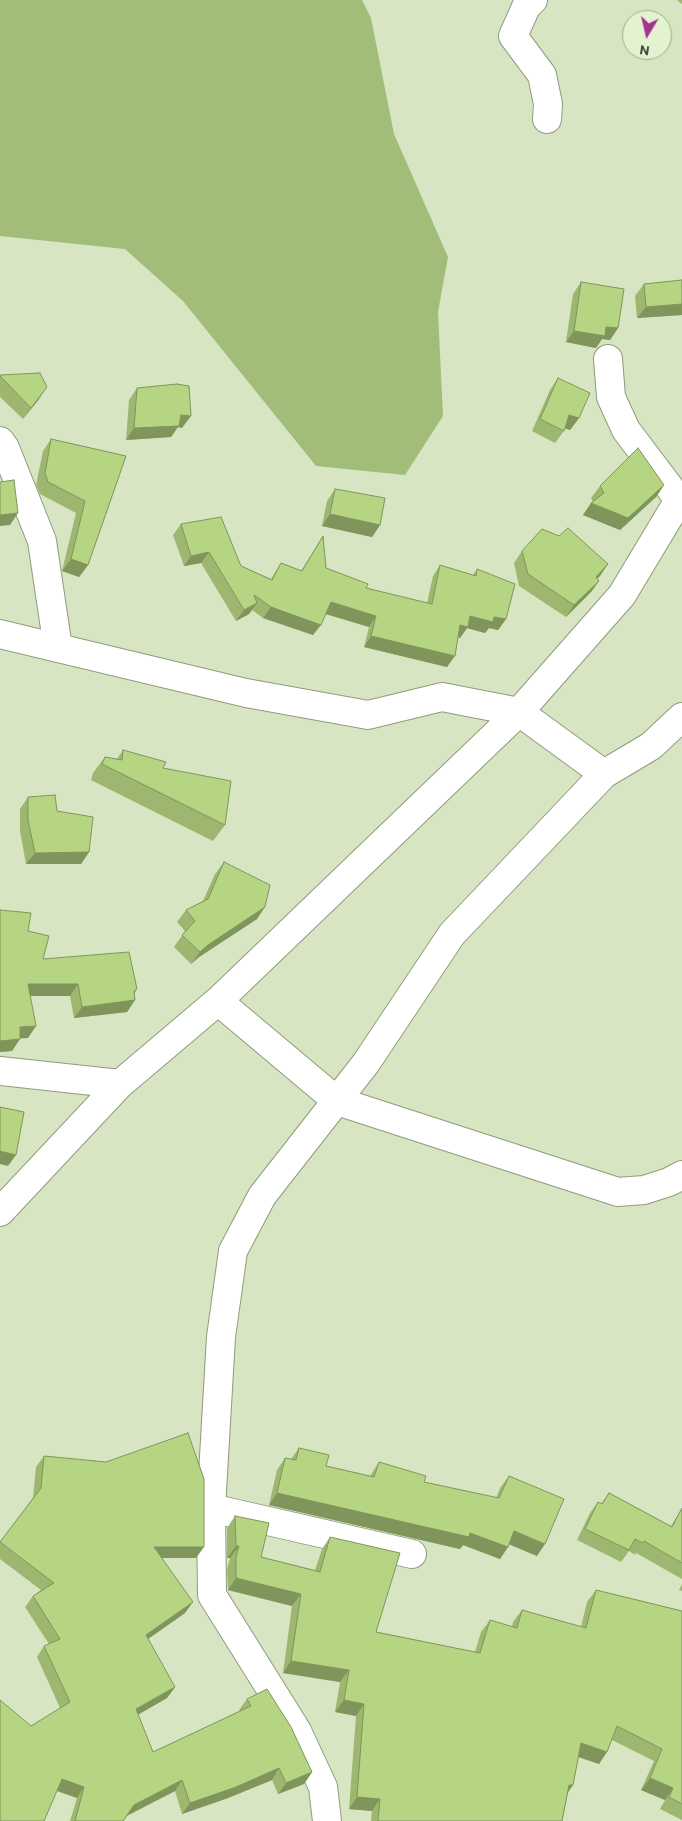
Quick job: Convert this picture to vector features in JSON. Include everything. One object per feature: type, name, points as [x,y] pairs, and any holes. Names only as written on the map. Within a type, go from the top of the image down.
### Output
[{"type":"street","points":[[533,0],[526,7],[513,36],[542,74],[548,104],[547,119]]},
{"type":"street","points":[[0,1212],[120,1084],[218,1001],[519,712],[622,594],[681,498],[626,430],[611,397],[608,359]]},
{"type":"street","points":[[0,441],[5,448],[42,541],[58,648]]},
{"type":"street","points":[[0,634],[246,693],[368,715],[442,697],[519,712],[604,774]]},
{"type":"street","points":[[327,1821],[323,1786],[298,1731],[212,1595],[211,1508],[221,1337],[233,1251],[262,1196],[366,1062],[452,934],[604,774],[651,746],[682,717]]},
{"type":"street","points":[[218,1001],[337,1101],[618,1192],[644,1190],[669,1182],[682,1175]]},
{"type":"street","points":[[0,1071],[120,1084]]},
{"type":"street","points":[[211,1508],[412,1554]]},
{"type":"green space","points":[[0,0],[362,0],[371,18],[394,134],[448,257],[438,312],[443,416],[405,475],[316,466],[183,301],[125,249],[0,236]]},
{"type":"building","points":[[682,280],[682,304],[646,307],[644,284]]},
{"type":"building","points":[[581,282],[624,289],[618,328],[606,327],[605,336],[574,331]]},
{"type":"building","points":[[40,373],[47,387],[31,408],[0,376],[0,375]]},
{"type":"building","points":[[558,378],[590,393],[579,418],[569,415],[564,431],[540,419]]},
{"type":"building","points":[[177,384],[189,386],[191,416],[181,415],[179,426],[134,428],[137,388]]},
{"type":"building","points":[[51,439],[126,456],[88,565],[71,559],[85,501],[48,482],[45,473]]},
{"type":"building","points":[[638,448],[664,485],[628,518],[591,503],[604,493],[600,486]]},
{"type":"building","points":[[14,480],[18,513],[0,515],[0,482]]},
{"type":"building","points":[[335,489],[385,498],[380,525],[330,514]]},
{"type":"building","points":[[221,517],[241,566],[272,580],[281,563],[302,571],[323,536],[326,568],[368,584],[366,588],[432,604],[440,565],[476,576],[477,569],[515,584],[506,619],[494,617],[493,622],[470,616],[468,627],[460,625],[455,656],[371,636],[376,616],[331,602],[321,625],[271,607],[254,595],[257,603],[244,610],[209,552],[191,556],[181,524]]},
{"type":"building","points":[[568,528],[608,564],[596,577],[599,581],[574,605],[528,574],[522,551],[542,529],[559,536]]},
{"type":"building","points":[[123,750],[166,762],[163,768],[231,781],[225,825],[102,764],[105,757],[122,760]]},
{"type":"building","points":[[55,795],[57,811],[93,817],[89,852],[35,853],[28,820],[28,797]]},
{"type":"building","points":[[224,862],[270,885],[265,907],[200,952],[182,935],[195,921],[186,910],[208,899]]},
{"type":"building","points":[[0,910],[31,913],[28,931],[49,936],[43,959],[129,952],[137,989],[134,991],[135,1000],[82,1007],[78,984],[28,984],[36,1026],[20,1027],[20,1039],[0,1041]]},
{"type":"building","points":[[0,1107],[24,1112],[16,1155],[0,1151]]},
{"type":"building","points":[[188,1433],[204,1479],[204,1547],[154,1547],[193,1602],[146,1635],[175,1687],[136,1709],[153,1752],[251,1706],[247,1699],[267,1689],[291,1727],[312,1772],[286,1783],[279,1768],[236,1787],[190,1803],[182,1780],[134,1805],[123,1821],[75,1821],[84,1787],[62,1779],[44,1821],[0,1821],[0,1700],[31,1726],[70,1702],[44,1646],[60,1639],[33,1596],[54,1583],[0,1542],[41,1488],[44,1456],[106,1462]]},
{"type":"building","points":[[299,1448],[329,1455],[326,1466],[374,1477],[379,1462],[426,1476],[424,1482],[499,1498],[509,1476],[564,1499],[545,1544],[514,1531],[508,1547],[470,1533],[469,1537],[277,1493],[285,1458],[296,1460]]},
{"type":"building","points":[[609,1493],[672,1527],[682,1508],[682,1563],[644,1541],[643,1543],[635,1539],[629,1550],[585,1529],[598,1502],[602,1504]]},
{"type":"building","points":[[235,1516],[269,1523],[261,1557],[320,1572],[330,1537],[400,1553],[376,1632],[480,1653],[490,1620],[517,1628],[522,1610],[586,1628],[596,1590],[682,1611],[682,1804],[669,1797],[673,1788],[650,1778],[662,1749],[617,1726],[607,1752],[581,1743],[573,1785],[569,1785],[562,1821],[378,1821],[380,1799],[357,1797],[364,1704],[344,1700],[349,1670],[291,1661],[301,1594],[236,1578],[236,1557],[239,1546],[236,1546]]}]
